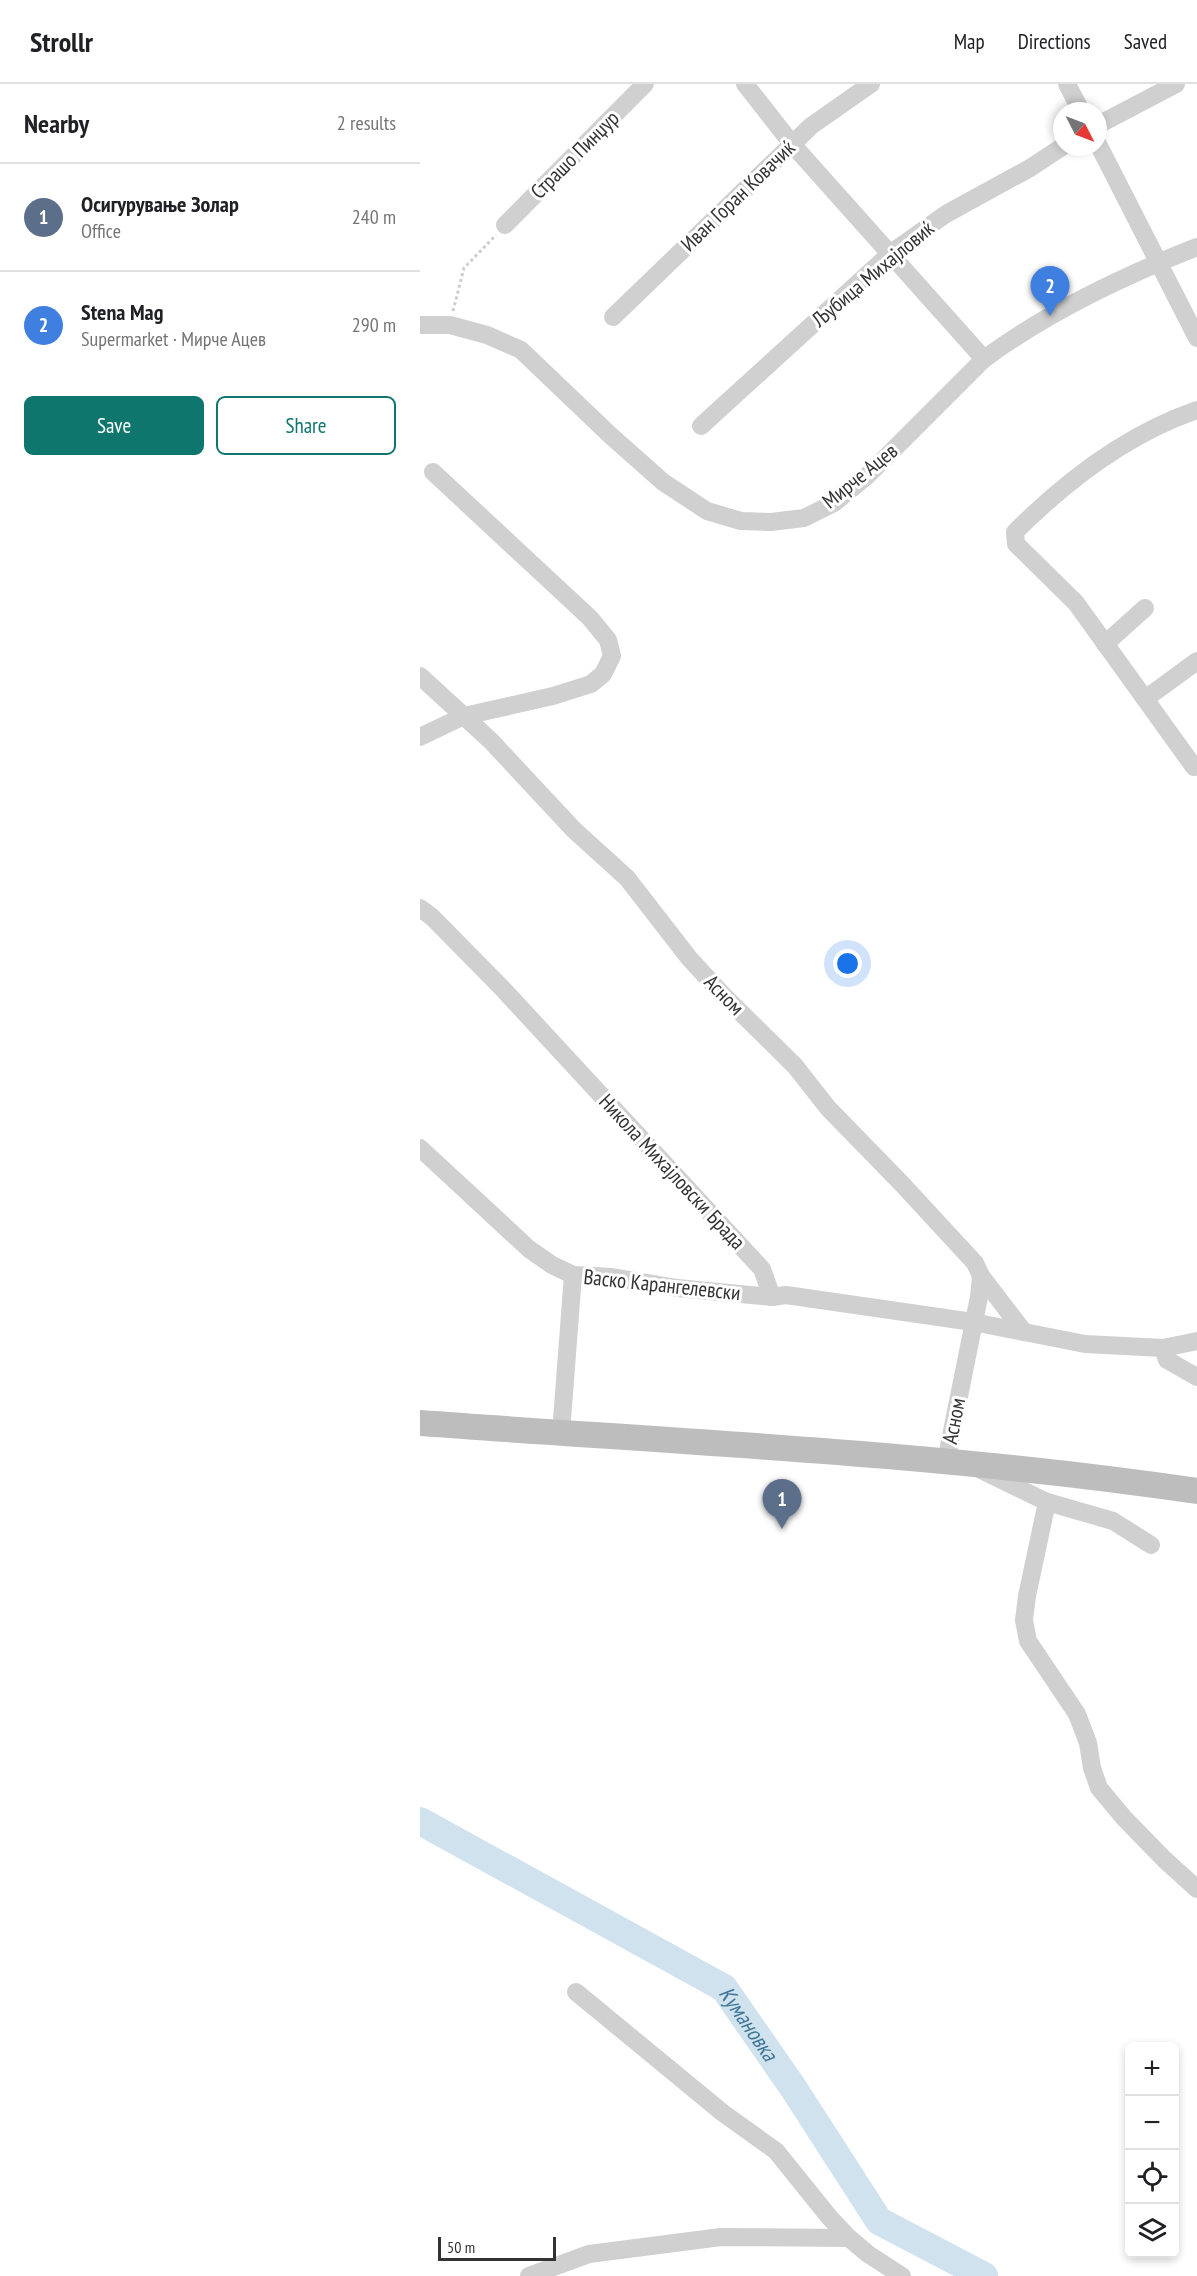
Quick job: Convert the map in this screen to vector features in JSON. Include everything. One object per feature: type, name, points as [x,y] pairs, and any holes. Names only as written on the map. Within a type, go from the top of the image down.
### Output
[{"type":"main road","points":[[420,1423],[956,1461],[1083,1474],[1197,1491]]},
{"type":"street","name":"Страшо Пинџур","points":[[505,225],[645,84]]},
{"type":"street","points":[[745,84],[792,144],[984,358]]},
{"type":"street","name":"Иван Горан Ковачиќ","points":[[613,318],[792,144],[819,120],[871,84]]},
{"type":"street","points":[[1067,84],[1076,102]]},
{"type":"street","points":[[1107,120],[1176,84]]},
{"type":"street","name":"Љубица Михајловиќ","points":[[701,426],[891,253],[946,214],[1053,153]]},
{"type":"street","points":[[1104,156],[1197,338]]},
{"type":"street","name":"Мирче Ацев","points":[[420,325],[450,325],[487,335],[521,350],[663,482],[707,511],[741,520],[771,522],[804,518],[834,502],[867,475],[984,358],[1006,342],[1063,309],[1158,262],[1197,247]]},
{"type":"street","points":[[1194,767],[1076,603],[1016,544],[1015,532],[1039,508],[1120,445],[1176,417],[1197,410]]},
{"type":"street","points":[[420,738],[464,716],[553,696],[591,684],[603,674],[612,656],[608,640],[590,618],[433,472]]},
{"type":"street","points":[[1105,644],[1145,608]]},
{"type":"street","points":[[1145,699],[1197,662]]},
{"type":"street","points":[[420,676],[464,716]]},
{"type":"street","name":"Асном","points":[[464,716],[574,830],[627,878],[689,958],[795,1066],[828,1108],[975,1263],[981,1276],[1024,1332]]},
{"type":"street","name":"Никола Михајловски Брада","points":[[420,908],[432,917],[501,987],[762,1269],[772,1297]]},
{"type":"street","name":"Васко Карангелевски","points":[[420,1148],[529,1249],[552,1265],[573,1275],[612,1277],[677,1288],[772,1297]]},
{"type":"street","points":[[561,1433],[573,1275]]},
{"type":"street","name":"Асном","points":[[956,1461],[981,1276]]},
{"type":"street","points":[[772,1297],[786,1295],[973,1322],[1085,1344],[1163,1348],[1197,1341]]},
{"type":"street","points":[[1163,1348],[1167,1360],[1197,1377]]},
{"type":"street","points":[[956,1461],[1047,1502],[1113,1521],[1151,1545]]},
{"type":"street","points":[[1047,1502],[1027,1596],[1024,1620],[1028,1641],[1077,1714],[1088,1743],[1092,1768],[1099,1788],[1124,1818],[1165,1860],[1197,1888]]},
{"type":"street","points":[[576,1992],[723,2113],[777,2151],[830,2218],[849,2238],[868,2254],[902,2276]]},
{"type":"street","points":[[529,2276],[589,2254],[721,2237],[849,2238]]},
{"type":"path","points":[[450,325],[464,268],[505,225]]},
{"type":"waterway","name":"Кумановка","points":[[420,1821],[724,1988],[794,2089],[879,2221],[984,2276]]},
{"type":"place","name":"Stena Mag","points":[[1050,316]]},
{"type":"place","name":"Осигурување Золар","points":[[782,1529]]}]
